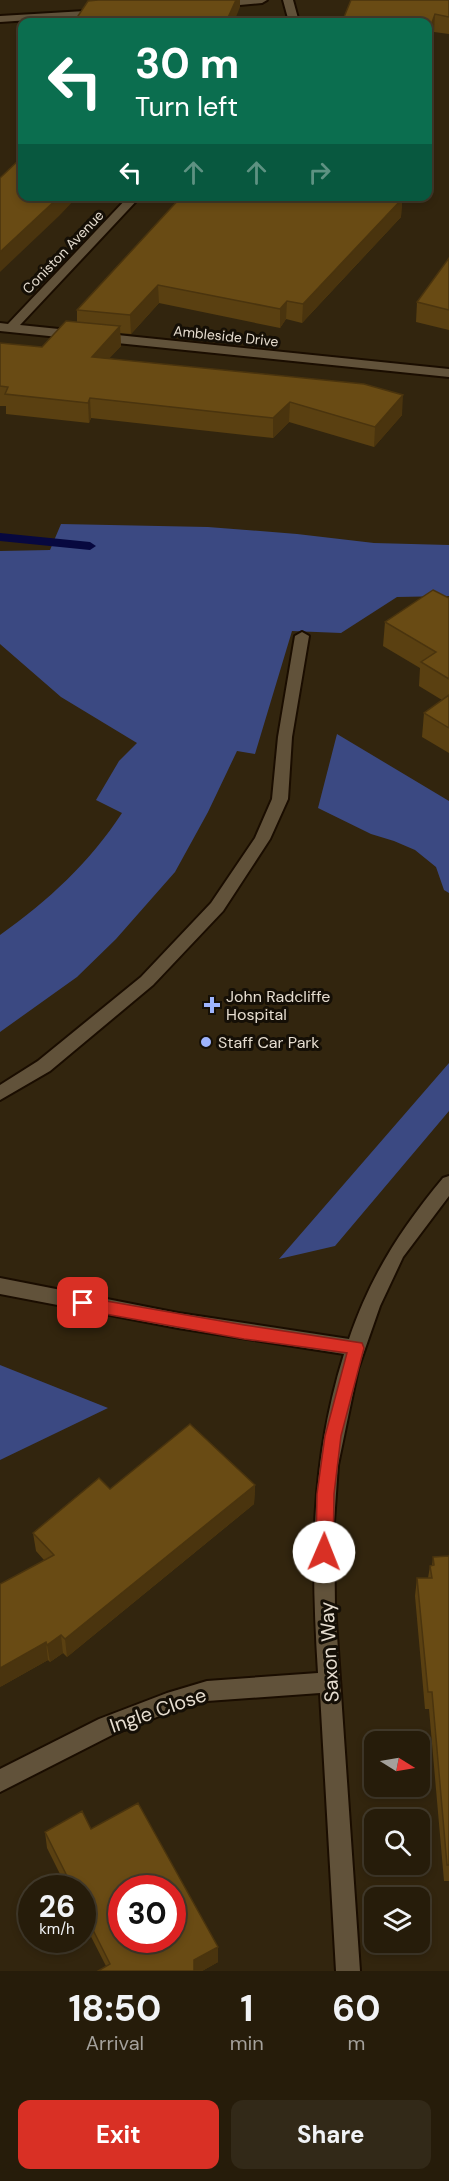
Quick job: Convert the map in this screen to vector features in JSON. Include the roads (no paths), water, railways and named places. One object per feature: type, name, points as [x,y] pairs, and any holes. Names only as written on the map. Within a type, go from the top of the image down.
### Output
[{"type":"street","points":[[209,4],[262,0]]},
{"type":"street","points":[[288,0],[293,18]]},
{"type":"street","points":[[0,19],[116,12]]},
{"type":"street","name":"Coniston Avenue","points":[[5,328],[131,201]]},
{"type":"street","name":"Ambleside Drive","points":[[5,328],[449,373]]},
{"type":"street","points":[[0,1093],[44,1066],[147,981],[217,907],[262,839],[280,799],[285,737],[302,636]]},
{"type":"street","name":"Saxon Way","points":[[348,1971],[329,1682],[324,1552],[325,1494],[333,1436],[356,1348],[373,1300],[397,1252],[442,1202],[449,1183]]},
{"type":"street","points":[[0,1286],[63,1300],[244,1332],[356,1348]]},
{"type":"street","name":"Ingle Close","points":[[0,1781],[107,1726],[197,1694],[207,1691],[329,1682]]},
{"type":"waterway","points":[[0,537],[90,546]]},
{"type":"place","name":"John Radcliffe Hospital","points":[[212,1005]]},
{"type":"place","name":"Staff Car Park","points":[[206,1042]]}]
